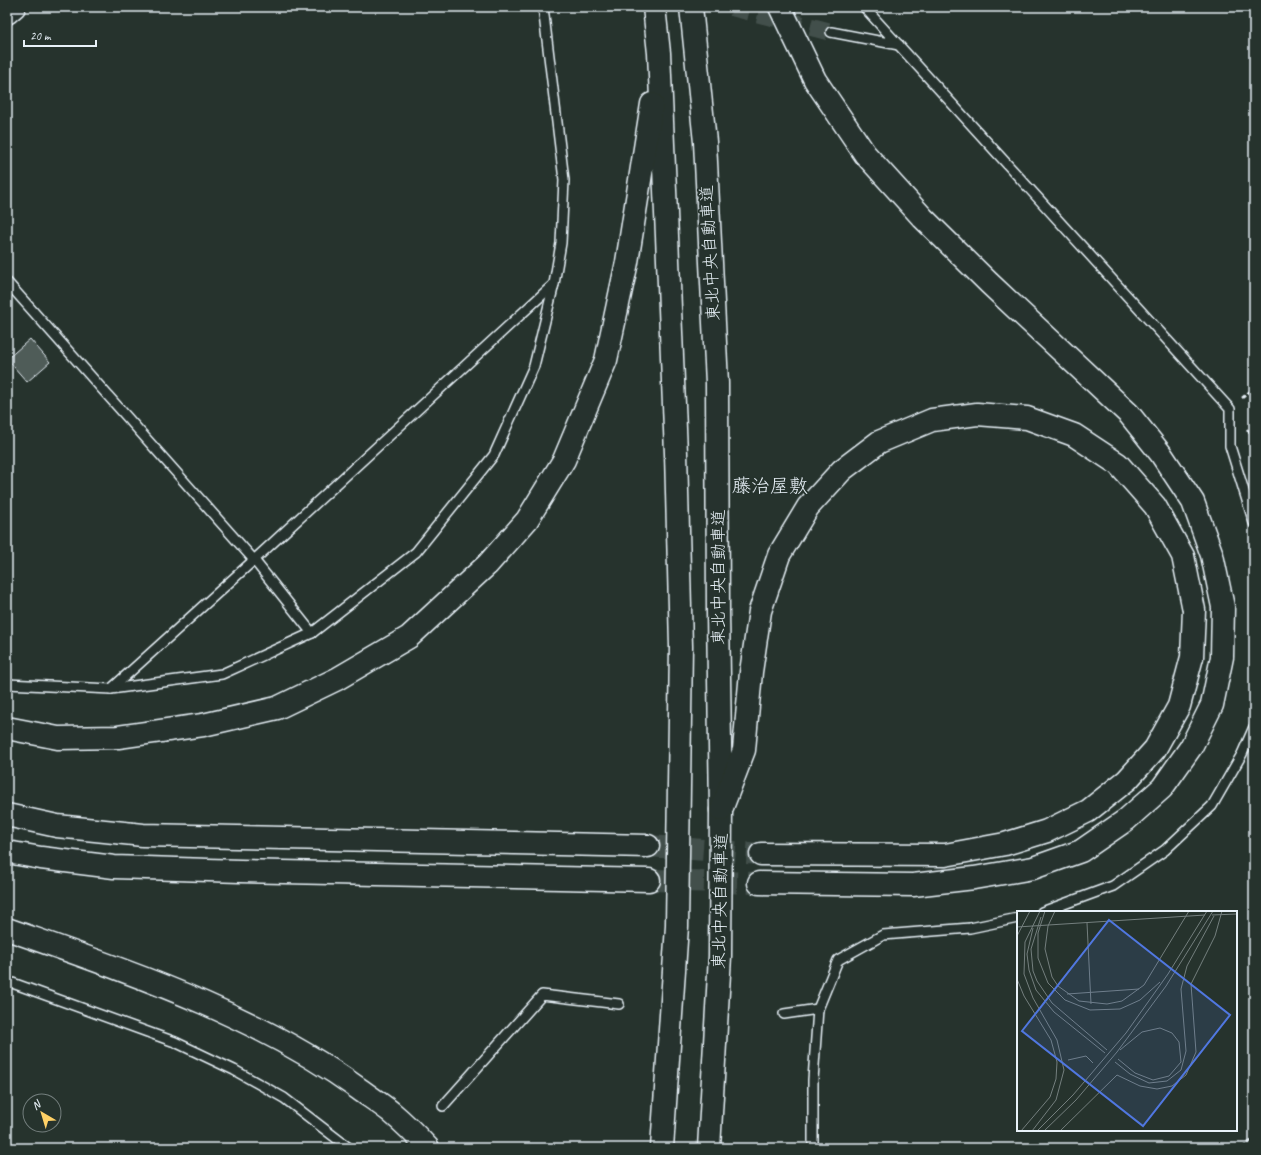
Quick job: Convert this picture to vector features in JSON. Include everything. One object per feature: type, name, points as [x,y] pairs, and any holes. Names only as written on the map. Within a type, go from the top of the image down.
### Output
[{"type":"main road","points":[[7,13],[14,7]]},
{"type":"main road","points":[[654,7],[659,53],[676,453],[681,646],[677,926],[662,1148]]},
{"type":"main road","name":"東北中央自動車道","points":[[691,7],[705,142],[717,383],[721,810],[720,956],[709,1148]]},
{"type":"main road","points":[[759,883],[914,885],[974,878],[1033,868],[1081,851],[1126,820],[1162,788],[1191,747],[1212,704],[1222,657],[1223,607],[1212,554],[1194,502],[1161,454],[1129,414],[983,278],[923,218],[865,154],[815,80],[780,7]]},
{"type":"main road","points":[[7,728],[58,738],[118,738],[203,725],[277,708],[337,679],[409,637],[488,564],[526,520],[564,460],[606,360],[627,262],[659,53]]},
{"type":"main road","points":[[721,810],[744,750],[750,672],[760,611],[779,554],[808,507],[842,470],[880,442],[932,420],[977,414],[1027,418],[1074,435],[1118,464],[1155,506],[1183,556],[1194,610],[1192,657],[1179,706],[1155,749],[1127,780],[1088,811],[1047,831],[1005,844],[945,855],[761,854]]},
{"type":"main road","points":[[7,815],[57,826],[142,835],[648,846]]},
{"type":"main road","points":[[7,852],[41,858],[114,867],[649,880]]},
{"type":"main road","points":[[7,929],[122,970],[204,1002],[273,1036],[333,1070],[391,1112],[428,1148]]},
{"type":"lane","points":[[7,684],[111,689],[222,674],[312,633],[416,552],[494,455],[534,366],[554,284],[561,243],[564,180],[543,7]]},
{"type":"lane","points":[[864,7],[1230,409],[1230,446],[1254,523]]},
{"type":"lane","points":[[830,32],[899,45]]},
{"type":"lane","points":[[7,282],[254,560],[312,633]]},
{"type":"lane","points":[[111,689],[254,560],[554,284]]},
{"type":"lane","points":[[1045,911],[1113,886],[1165,850],[1212,806],[1242,754],[1254,727]]},
{"type":"lane","points":[[813,1148],[813,1080],[818,1009],[838,960],[883,935],[970,928],[1017,918]]},
{"type":"lane","points":[[7,981],[174,1042],[234,1070],[284,1098],[349,1148]]},
{"type":"lane","points":[[443,1106],[542,995],[619,1004]]},
{"type":"lane","points":[[784,1014],[818,1009]]},
{"type":"path","points":[[1243,1148],[1254,1138]]},
{"type":"building","points":[[30,339],[50,362],[27,382],[7,359]]},
{"type":"tunnel","points":[[732,7],[831,32]]},
{"type":"tunnel","points":[[648,846],[761,854]]},
{"type":"tunnel","points":[[649,880],[759,883]]},
{"type":"district","name":"藤治屋敷","points":[[770,486]]}]
